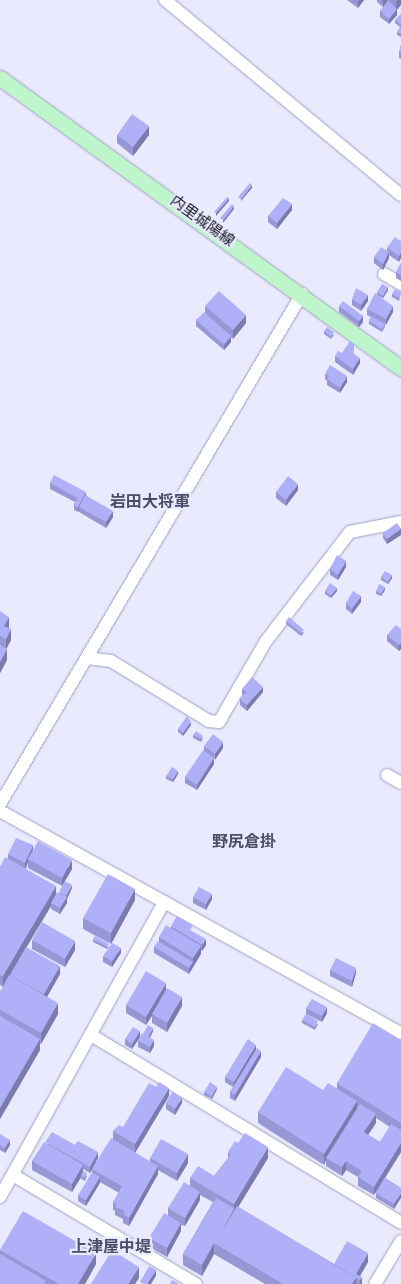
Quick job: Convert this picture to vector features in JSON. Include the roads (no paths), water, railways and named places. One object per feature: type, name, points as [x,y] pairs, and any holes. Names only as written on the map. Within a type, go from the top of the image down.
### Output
[{"type":"main road","name":"内里城陽線","points":[[0,78],[302,294],[401,368]]},
{"type":"street","points":[[165,0],[401,195]]},
{"type":"street","points":[[384,274],[401,284]]},
{"type":"street","points":[[302,294],[1,804],[164,902],[401,1033]]},
{"type":"street","points":[[87,658],[111,661],[209,721],[219,722],[266,641],[350,532],[401,522]]},
{"type":"street","points":[[387,775],[401,783]]},
{"type":"street","points":[[0,1197],[164,902]]},
{"type":"street","points":[[90,1035],[401,1223]]},
{"type":"street","points":[[13,1174],[196,1284]]},
{"type":"street","points":[[376,1284],[401,1241]]},
{"type":"district","name":"岩田大将軍","points":[[150,502]]},
{"type":"district","name":"野尻倉掛","points":[[244,842]]},
{"type":"district","name":"上津屋中堤","points":[[111,1247]]}]
